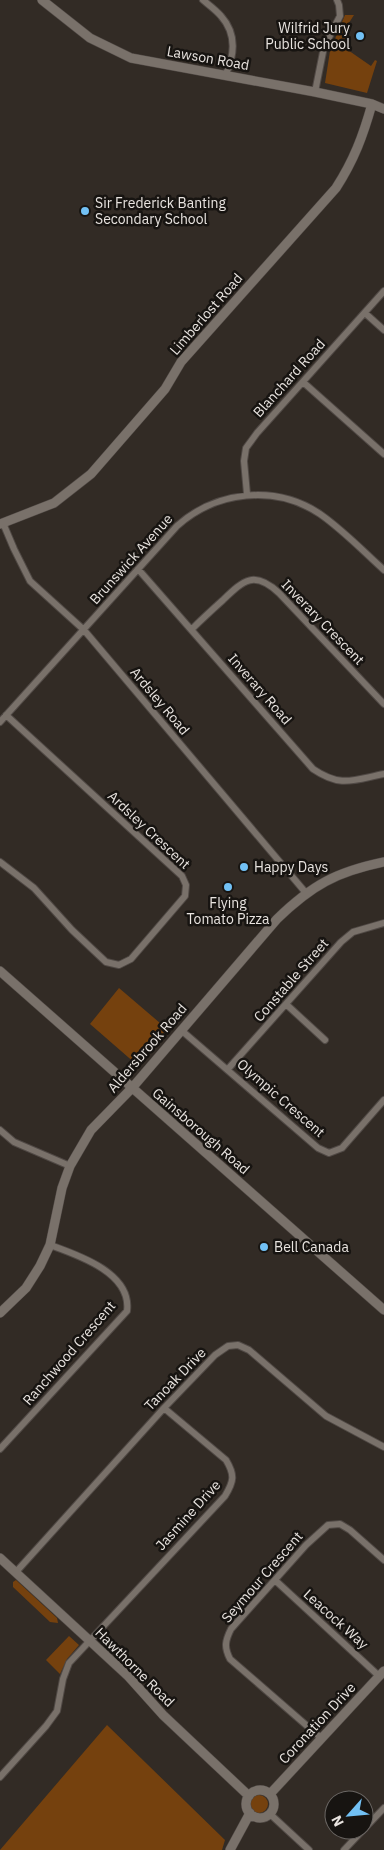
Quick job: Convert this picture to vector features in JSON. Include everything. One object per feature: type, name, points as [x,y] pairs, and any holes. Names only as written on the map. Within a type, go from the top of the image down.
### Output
[{"type":"street","name":"Lawson Road","points":[[42,0],[90,38],[131,58],[315,92],[372,104],[384,109]]},
{"type":"street","points":[[203,0],[220,14],[230,26],[234,40],[230,64],[225,76]]},
{"type":"street","points":[[315,92],[324,47],[340,16],[340,6],[337,0]]},
{"type":"street","name":"Limberlost Road","points":[[2,524],[54,503],[91,474],[123,439],[166,389],[182,362],[336,188],[348,169],[364,136],[372,104]]},
{"type":"street","name":"Blanchard Road","points":[[247,494],[244,461],[246,448],[257,433],[384,292]]},
{"type":"street","points":[[364,313],[384,330]]},
{"type":"street","points":[[304,382],[384,454]]},
{"type":"street","name":"Brunswick Avenue","points":[[84,630],[177,526],[190,514],[225,499],[247,494],[298,502],[320,514],[384,570]]},
{"type":"street","name":"Ardsley Road","points":[[2,524],[30,582],[84,630],[306,893]]},
{"type":"street","name":"Inverary Road","points":[[138,569],[313,769],[325,778],[341,782],[384,774]]},
{"type":"street","name":"Inverary Crescent","points":[[192,629],[242,582],[260,580],[269,584],[279,593],[384,704]]},
{"type":"street","points":[[0,722],[84,630]]},
{"type":"street","name":"Ardsley Crescent","points":[[0,862],[34,888],[72,930],[106,962],[119,965],[131,959],[185,896],[186,885],[182,876],[6,715]]},
{"type":"street","name":"Aldersbrook Road","points":[[0,1313],[26,1288],[40,1266],[50,1245],[62,1188],[70,1166],[91,1130],[132,1088],[277,918],[316,885],[337,875],[384,862]]},
{"type":"street","name":"Constable Street","points":[[228,1069],[287,1005],[341,942],[353,932],[384,922]]},
{"type":"street","name":"Gainsborough Road","points":[[0,971],[384,1310]]},
{"type":"street","points":[[287,1005],[325,1040]]},
{"type":"street","name":"Olympic Crescent","points":[[181,1030],[318,1148],[329,1152],[342,1148],[384,1100]]},
{"type":"street","points":[[0,1130],[14,1142],[70,1166]]},
{"type":"street","name":"Ranchwood Crescent","points":[[0,1449],[126,1311],[127,1298],[112,1276],[96,1264],[50,1245]]},
{"type":"street","name":"Tanoak Drive","points":[[16,1572],[164,1408],[215,1355],[228,1346],[238,1346],[249,1350],[326,1416],[384,1447]]},
{"type":"street","name":"Jasmine Drive","points":[[0,1777],[58,1711],[63,1679],[69,1663],[225,1496],[232,1484],[233,1471],[226,1460],[164,1408]]},
{"type":"street","name":"Seymour Crescent","points":[[321,1738],[230,1659],[226,1650],[225,1640],[230,1629],[314,1537],[328,1526],[340,1524],[350,1530],[384,1560]]},
{"type":"street","name":"Hawthorne Road","points":[[0,1558],[128,1676],[163,1715],[249,1796]]},
{"type":"street","name":"Leacock Way","points":[[276,1580],[382,1673]]},
{"type":"street","name":"Coronation Drive","points":[[270,1794],[382,1673]]},
{"type":"street","points":[[259,1790],[270,1794],[274,1806],[270,1814],[257,1817],[250,1813],[246,1804],[249,1796],[259,1790]]},
{"type":"street","points":[[374,1819],[384,1808]]},
{"type":"street","points":[[230,1850],[250,1813]]},
{"type":"street","points":[[270,1814],[309,1850]]},
{"type":"street","points":[[344,1850],[354,1840]]},
{"type":"shaded area","points":[[345,15],[354,15],[343,32],[348,37],[345,48],[371,66],[375,60],[377,61],[367,93],[325,83],[330,51]]},
{"type":"shaded area","points":[[119,988],[167,1029],[136,1064],[90,1024]]},
{"type":"shaded area","points":[[16,1580],[57,1618],[58,1623],[50,1622],[13,1587],[13,1582]]},
{"type":"shaded area","points":[[69,1636],[79,1645],[67,1659],[60,1674],[46,1660]]},
{"type":"shaded area","points":[[107,1725],[225,1840],[222,1850],[0,1850]]},
{"type":"shaded area","points":[[255,1795],[263,1795],[268,1800],[266,1811],[255,1813],[250,1808],[250,1800]]},
{"type":"place","name":"Wilfrid Jury Public School","points":[[360,36]]},
{"type":"place","name":"Sir Frederick Banting Secondary School","points":[[85,211]]},
{"type":"place","name":"Happy Days","points":[[244,867]]},
{"type":"place","name":"Flying Tomato Pizza","points":[[228,887]]},
{"type":"place","name":"Bell Canada","points":[[264,1247]]}]
